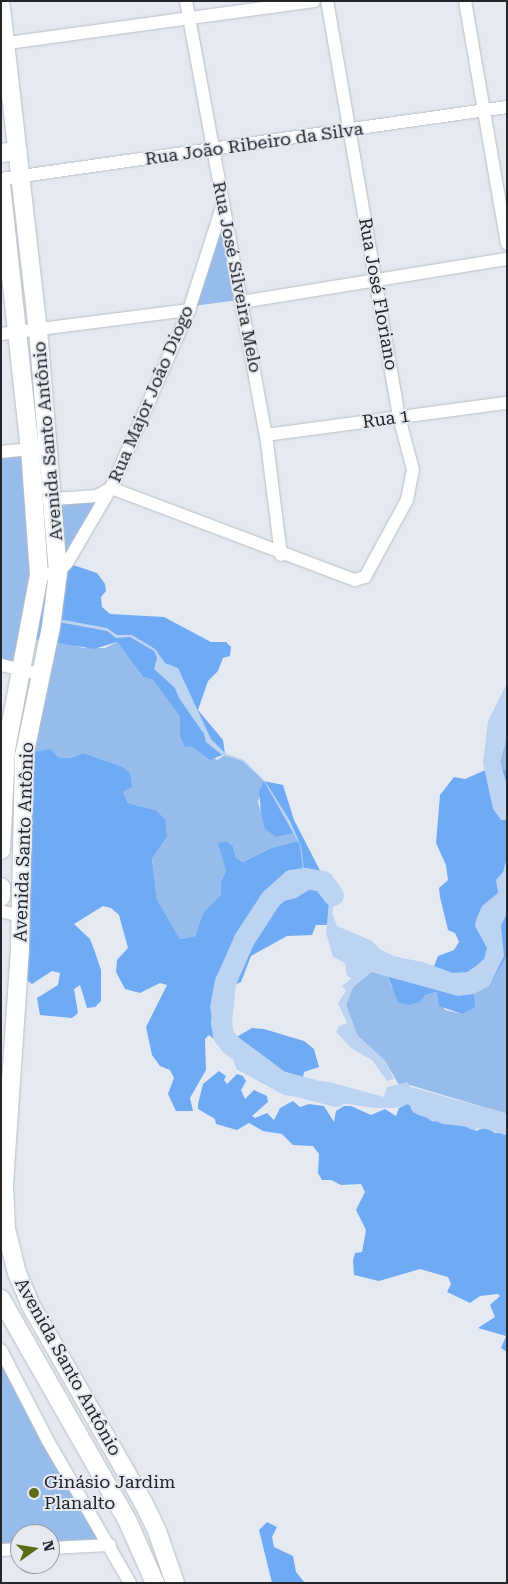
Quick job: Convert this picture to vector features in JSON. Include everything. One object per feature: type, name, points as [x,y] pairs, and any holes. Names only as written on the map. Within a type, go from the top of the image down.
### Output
[{"type":"street","name":"Rua José Silveira Melo","points":[[186,1],[266,435],[282,555]]},
{"type":"street","points":[[3,43],[314,1]]},
{"type":"street","name":"Rua José Floriano","points":[[282,555],[352,580],[365,577],[412,489],[413,470],[400,417],[327,1]]},
{"type":"street","points":[[465,1],[507,243]]},
{"type":"street","name":"Avenida Santo Antônio","points":[[1,7],[10,152],[22,177],[54,499],[58,573],[24,756],[21,798],[20,916],[4,1186],[6,1229],[11,1255],[30,1304],[143,1502],[157,1531],[175,1583]]},
{"type":"street","name":"Rua João Ribeiro da Silva","points":[[1,180],[213,151],[507,107]]},
{"type":"street","name":"Avenida Santo Antônio","points":[[1,184],[9,333],[30,449],[39,574],[6,749],[2,792],[1,850]]},
{"type":"street","name":"Rua Major João Diogo","points":[[58,573],[111,488],[189,310],[223,204]]},
{"type":"street","points":[[241,302],[507,260]]},
{"type":"street","points":[[9,333],[189,310]]},
{"type":"street","name":"Rua 1","points":[[266,435],[507,403]]},
{"type":"street","points":[[1,452],[49,447]]},
{"type":"street","points":[[54,499],[97,496],[111,488],[282,555]]},
{"type":"street","points":[[39,574],[58,573]]},
{"type":"street","points":[[1,665],[40,674]]},
{"type":"street","points":[[2,792],[21,798]]},
{"type":"street","name":"Avenida Santo Antônio","points":[[1,888],[1,897]]},
{"type":"street","points":[[1,911],[20,916]]},
{"type":"street","name":"Avenida Santo Antônio","points":[[1,1299],[128,1522],[155,1583]]},
{"type":"street","points":[[1,1350],[48,1440],[110,1545],[130,1583]]},
{"type":"street","points":[[60,1548],[110,1545]]},
{"type":"shaded area","points":[[222,216],[239,300],[193,306]]},
{"type":"shaded area","points":[[30,449],[39,566],[21,670],[1,665],[1,452]]},
{"type":"shaded area","points":[[111,488],[67,563],[54,499]]},
{"type":"shaded area","points":[[67,563],[97,573],[105,584],[106,591],[101,597],[102,607],[110,614],[164,617],[211,642],[226,642],[231,647],[230,656],[223,658],[218,671],[208,681],[198,710],[223,740],[225,754],[210,760],[192,746],[185,747],[180,736],[180,717],[153,680],[143,677],[117,642],[94,649],[28,638],[39,566]]},
{"type":"shaded area","points":[[53,618],[107,628],[117,635],[132,635],[155,649],[165,663],[178,668],[211,739],[225,753],[244,760],[265,781],[290,821],[301,846],[305,878],[329,881],[338,888],[332,913],[337,926],[372,941],[381,950],[396,957],[423,962],[453,973],[467,972],[476,966],[484,959],[487,948],[475,926],[476,920],[482,906],[498,893],[496,880],[503,872],[507,857],[507,913],[501,926],[504,956],[489,986],[474,994],[458,996],[371,972],[353,987],[346,1005],[357,1035],[385,1061],[394,1079],[387,1081],[372,1060],[351,1048],[336,1032],[339,1026],[347,1023],[338,1003],[346,991],[342,986],[352,978],[347,976],[345,963],[333,957],[326,933],[329,903],[325,895],[312,888],[296,898],[280,902],[244,939],[225,982],[221,1022],[224,1035],[258,1052],[280,1081],[308,1090],[315,1090],[321,1081],[329,1082],[384,1097],[387,1087],[407,1082],[411,1087],[507,1114],[507,1133],[486,1127],[472,1130],[458,1122],[457,1110],[453,1109],[434,1122],[429,1120],[428,1112],[407,1104],[396,1108],[375,1108],[285,1095],[237,1069],[231,1053],[216,1040],[210,1007],[215,980],[228,952],[265,893],[291,880],[304,879],[300,845],[264,781],[243,761],[222,755],[206,742],[204,734],[179,698],[175,688],[154,669],[157,658],[154,651],[130,637],[116,638],[107,631],[53,621]]},
{"type":"shaded area","points":[[55,640],[83,648],[105,648],[117,642],[143,677],[153,680],[180,717],[180,736],[217,760],[225,755],[243,761],[264,781],[258,802],[266,829],[276,837],[295,833],[298,841],[271,848],[243,862],[236,858],[233,846],[226,841],[219,843],[226,871],[221,881],[221,894],[203,913],[195,936],[180,939],[157,901],[152,859],[167,837],[155,810],[128,803],[123,792],[121,766],[83,753],[71,758],[27,754]]},
{"type":"shaded area","points":[[507,683],[507,736],[500,761],[507,785],[507,820],[501,820],[493,809],[483,763],[488,721]]},
{"type":"shaded area","points":[[507,736],[507,770],[502,770],[500,761]]},
{"type":"shaded area","points":[[50,749],[58,757],[71,758],[83,753],[121,766],[130,773],[132,787],[123,792],[128,803],[155,810],[165,819],[167,837],[152,859],[157,900],[180,939],[195,936],[203,913],[221,894],[221,881],[226,871],[218,843],[226,841],[233,846],[236,858],[243,862],[271,848],[298,841],[295,833],[276,837],[265,829],[259,791],[264,781],[283,785],[294,820],[325,880],[329,903],[328,925],[316,925],[312,935],[287,936],[251,956],[241,982],[224,989],[221,1022],[223,1035],[233,1039],[252,1028],[264,1029],[304,1041],[314,1049],[319,1067],[304,1072],[301,1088],[285,1095],[237,1069],[231,1053],[209,1035],[205,1039],[206,1070],[190,1098],[193,1111],[176,1111],[168,1094],[174,1078],[170,1070],[160,1066],[152,1055],[146,1027],[167,985],[160,983],[140,993],[125,989],[116,972],[117,960],[128,948],[119,915],[111,908],[103,906],[74,924],[90,939],[95,952],[101,970],[101,1001],[95,1007],[87,1008],[80,985],[74,989],[78,1013],[72,1018],[40,1015],[37,998],[58,985],[60,973],[52,971],[32,984],[25,979],[27,754]]},
{"type":"shaded area","points":[[490,768],[507,770],[507,956],[489,986],[474,994],[475,1007],[462,1014],[439,1006],[437,992],[425,995],[420,1002],[409,1005],[398,1002],[387,974],[396,957],[434,966],[438,956],[454,950],[459,942],[455,933],[448,930],[440,897],[439,888],[448,880],[446,865],[436,843],[440,795],[454,777],[465,779]]},
{"type":"shaded area","points":[[507,956],[507,1114],[403,1083],[399,1085],[385,1061],[357,1035],[346,1005],[353,987],[371,972],[387,974],[392,988],[425,995],[437,992],[445,1010],[462,1014],[474,994],[489,986]]},
{"type":"shaded area","points":[[219,1071],[226,1076],[224,1080],[227,1084],[237,1074],[243,1076],[246,1081],[241,1090],[245,1099],[254,1090],[267,1096],[268,1102],[252,1116],[255,1118],[267,1113],[274,1120],[280,1108],[293,1101],[300,1107],[309,1104],[324,1106],[334,1122],[336,1111],[344,1106],[351,1106],[371,1115],[385,1109],[396,1116],[399,1108],[407,1104],[441,1116],[453,1109],[476,1131],[486,1127],[495,1133],[507,1133],[507,1352],[501,1348],[506,1336],[478,1328],[495,1317],[490,1305],[500,1296],[498,1294],[480,1296],[470,1303],[447,1292],[451,1284],[448,1277],[420,1269],[379,1281],[354,1275],[353,1260],[355,1253],[362,1252],[366,1230],[356,1210],[365,1192],[361,1184],[341,1185],[331,1180],[322,1180],[318,1173],[319,1154],[313,1146],[293,1145],[282,1134],[263,1131],[249,1123],[237,1130],[216,1124],[215,1119],[198,1109],[198,1104],[203,1084]]},
{"type":"shaded area","points":[[1,1356],[105,1542],[60,1544],[60,1524],[10,1524],[10,1547],[1,1547]]},
{"type":"shaded area","points":[[267,1522],[277,1527],[272,1537],[274,1547],[293,1556],[296,1572],[305,1583],[272,1583],[259,1530]]},
{"type":"waterway","points":[[333,895],[323,881],[305,878],[291,880],[270,899],[244,939],[225,982],[221,1022],[223,1035],[230,1044],[280,1081],[336,1096]]},
{"type":"waterway","points":[[420,1104],[445,1113],[487,1118],[507,1124]]},
{"type":"place","name":"Ginásio Jardim Planalto","points":[[34,1493]]}]
